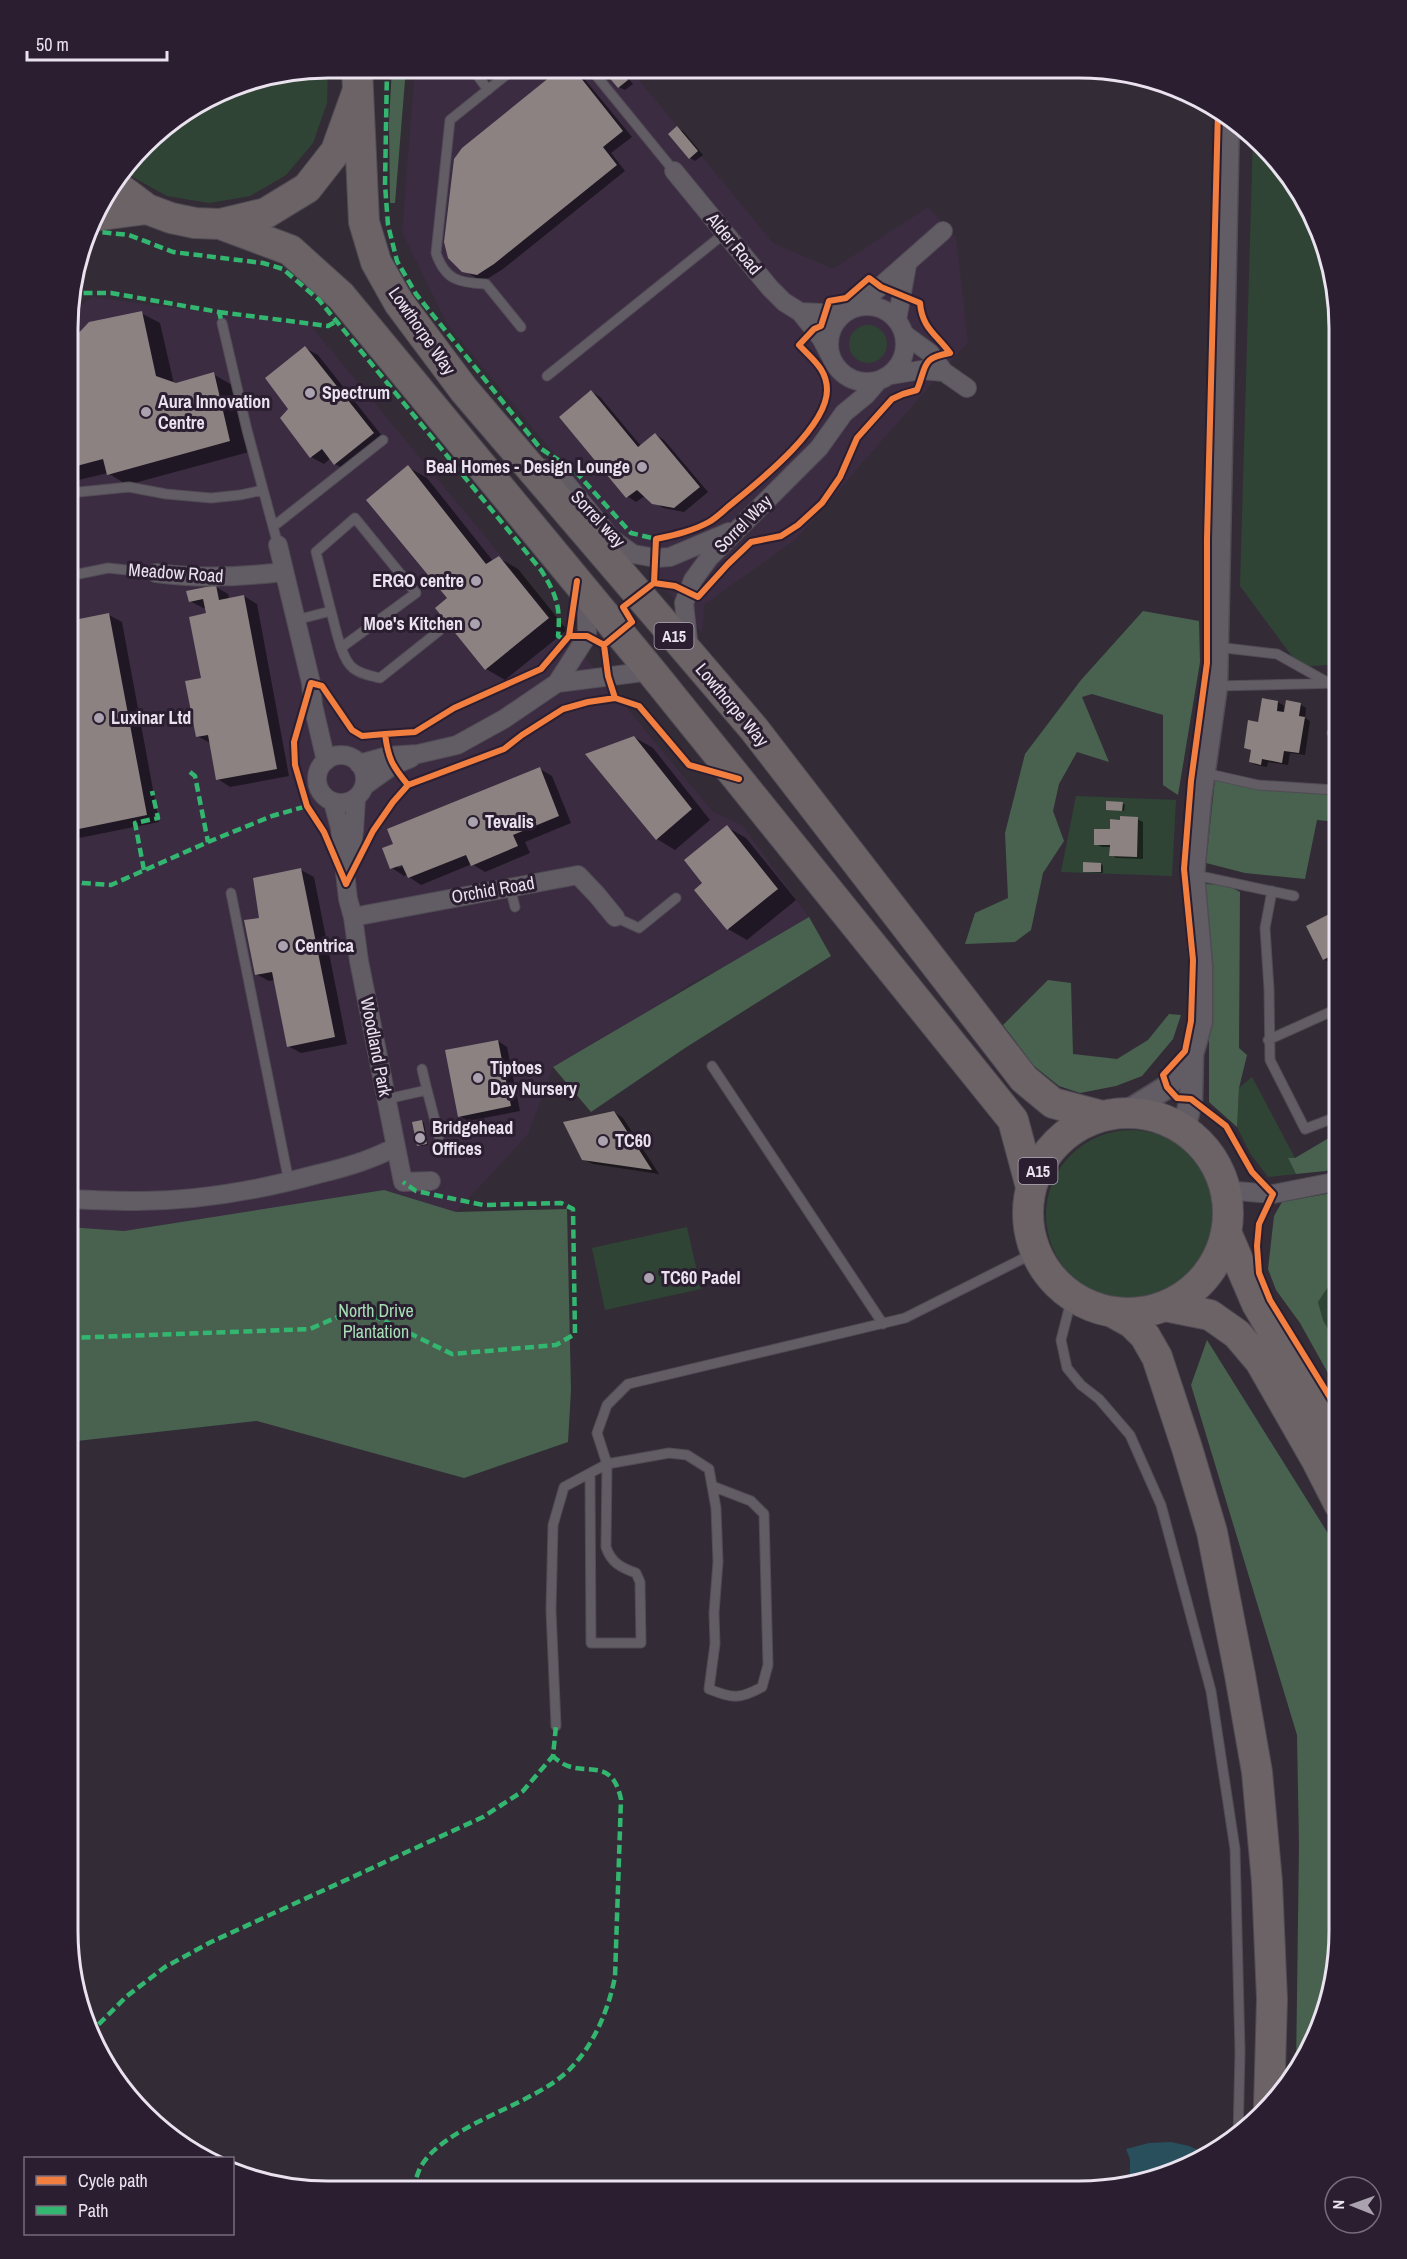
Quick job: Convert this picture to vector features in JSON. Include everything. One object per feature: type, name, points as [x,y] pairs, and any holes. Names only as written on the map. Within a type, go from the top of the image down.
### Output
[{"type":"highway","points":[[121,188],[147,208],[179,220],[195,223],[220,224],[266,213],[307,188],[336,151],[357,78]]},
{"type":"highway","name":"Lowthorpe Way","points":[[358,78],[364,222],[376,262],[399,303],[464,390],[754,729],[1024,1079],[1053,1103],[1114,1114]]},
{"type":"highway","points":[[106,214],[147,208]]},
{"type":"highway","name":"Lowthorpe Way","points":[[220,224],[290,250],[341,296],[651,670],[1013,1120],[1032,1187]]},
{"type":"highway","name":"A15","points":[[1114,1114],[1156,1117],[1184,1130],[1203,1146],[1225,1190],[1228,1211],[1227,1232],[1219,1256],[1205,1277],[1187,1294],[1165,1306],[1140,1313],[1114,1313],[1092,1307],[1072,1297],[1051,1277],[1036,1252],[1029,1231],[1028,1209],[1032,1187],[1042,1163],[1058,1142],[1078,1126],[1114,1114]]},
{"type":"highway","name":"A15","points":[[1227,1232],[1257,1304],[1329,1427]]},
{"type":"highway","name":"A15","points":[[1165,1306],[1210,1315],[1236,1334],[1260,1361],[1329,1484]]},
{"type":"highway","points":[[1114,1313],[1132,1323],[1145,1336],[1156,1357],[1212,1532],[1257,1772],[1267,1881],[1272,1999],[1269,2093]]},
{"type":"street","points":[[1184,1130],[1191,1099],[1192,1054],[1201,1022],[1201,966],[1193,874],[1200,798],[1216,686],[1228,128]]},
{"type":"street","name":"Alder Road","points":[[674,171],[770,288],[784,302],[800,312],[821,338],[834,362]]},
{"type":"street","points":[[844,413],[847,381],[834,362],[829,340],[833,325],[944,231]]},
{"type":"street","points":[[885,378],[901,363],[906,349],[901,327],[906,265]]},
{"type":"street","points":[[800,312],[850,310],[872,306],[886,310],[930,353],[944,372],[967,388]]},
{"type":"street","points":[[834,362],[848,378],[863,383],[921,370],[944,372]]},
{"type":"street","name":"Sorrel Way","points":[[689,653],[684,603],[690,586],[709,558],[819,448],[844,413],[885,378]]},
{"type":"street","name":"Sorrel way","points":[[526,460],[561,477],[612,539],[633,554],[656,558],[670,557],[719,538],[742,525]]},
{"type":"street","points":[[278,545],[311,683],[313,705],[332,758]]},
{"type":"street","name":"Meadow Road","points":[[156,573],[198,577],[283,572]]},
{"type":"street","points":[[359,764],[388,756],[418,754],[457,745],[504,719],[557,683],[587,636],[587,615],[577,581]]},
{"type":"street","points":[[557,683],[651,670]]},
{"type":"street","points":[[360,793],[363,770],[353,759],[332,758],[319,769],[318,785],[321,792],[333,802],[348,803],[360,793],[392,766],[418,754]]},
{"type":"street","name":"Woodland Park","points":[[346,884],[360,793]]},
{"type":"street","name":"Woodland Park","points":[[333,802],[340,828],[346,884],[359,962],[403,1182],[431,1181]]},
{"type":"street","name":"Orchid Road","points":[[353,916],[578,875],[615,917]]},
{"type":"street","points":[[1114,1114],[1167,1087],[1192,1054]]},
{"type":"street","points":[[78,1199],[139,1201],[203,1197],[290,1182],[383,1154],[395,1147]]},
{"type":"street","points":[[1225,1190],[1274,1194],[1329,1183]]},
{"type":"lane","points":[[479,78],[488,90]]},
{"type":"lane","points":[[502,78],[450,120],[436,253],[450,276],[462,283],[486,284],[521,327]]},
{"type":"lane","points":[[598,78],[674,171]]},
{"type":"lane","points":[[547,376],[725,233]]},
{"type":"lane","points":[[222,323],[278,545]]},
{"type":"lane","points":[[274,526],[383,440]]},
{"type":"lane","points":[[78,492],[129,487],[166,494],[211,498],[263,490]]},
{"type":"lane","points":[[342,647],[416,593],[355,518],[316,552],[331,611],[345,657],[352,668],[365,675],[380,678],[439,631]]},
{"type":"lane","name":"Meadow Road","points":[[78,574],[108,568],[156,573]]},
{"type":"lane","points":[[296,620],[331,611]]},
{"type":"lane","points":[[1217,647],[1277,654],[1329,683]]},
{"type":"lane","points":[[1216,686],[1329,683]]},
{"type":"lane","points":[[1205,774],[1258,785],[1329,790]]},
{"type":"lane","points":[[1193,874],[1294,896]]},
{"type":"lane","points":[[510,886],[515,907]]},
{"type":"lane","points":[[1272,891],[1265,928],[1270,1060],[1305,1129],[1329,1120]]},
{"type":"lane","points":[[231,893],[290,1182]]},
{"type":"lane","points":[[615,917],[639,928],[676,898]]},
{"type":"lane","points":[[1268,1040],[1329,1013]]},
{"type":"lane","points":[[712,1066],[883,1324]]},
{"type":"lane","points":[[422,1069],[439,1136]]},
{"type":"lane","points":[[387,1099],[427,1090]]},
{"type":"lane","points":[[590,1473],[591,1643],[641,1643],[640,1582],[636,1573],[619,1566],[608,1554],[606,1547],[607,1464],[597,1433],[607,1405],[628,1384],[905,1318],[1036,1252]]},
{"type":"lane","points":[[1072,1297],[1061,1340],[1068,1368],[1130,1435],[1161,1505],[1211,1691],[1235,1849],[1240,2052],[1238,2123]]},
{"type":"lane","points":[[556,1726],[551,1610],[553,1525],[564,1487],[607,1464],[669,1452],[687,1455],[709,1469],[712,1486],[716,1508],[718,1562],[714,1613],[715,1644],[710,1689],[728,1697],[745,1696],[762,1687],[768,1665],[764,1514],[751,1501],[712,1486]]},
{"type":"shaded area","points":[[414,78],[637,78],[773,243],[833,269],[928,207],[956,237],[968,342],[796,539],[704,605],[702,633],[447,324],[402,232]]},
{"type":"shaded area","points":[[92,297],[311,326],[713,812],[742,825],[809,917],[691,983],[625,1028],[553,1067],[528,1134],[456,1212],[384,1190],[124,1231],[78,1228],[79,307]]},
{"type":"green space","points":[[328,78],[327,103],[313,143],[286,175],[250,196],[209,203],[167,196],[131,176],[140,163],[163,140],[189,120],[232,97],[279,83]]},
{"type":"green space","points":[[391,78],[405,78],[395,203],[390,203],[389,122]]},
{"type":"green space","points":[[1253,148],[1287,189],[1303,218],[1316,248],[1327,296],[1329,328],[1329,665],[1300,667],[1240,586]]},
{"type":"green space","points":[[868,325],[882,330],[887,344],[882,358],[868,363],[854,358],[849,344],[854,330]]},
{"type":"green space","points":[[1143,611],[1199,621],[1200,662],[1178,795],[1163,785],[1163,715],[1092,694],[1082,697],[1109,762],[1077,752],[1059,784],[1053,811],[1064,841],[1043,873],[1031,930],[1015,942],[965,944],[975,913],[1008,898],[1005,833],[1025,754],[1081,680]]},
{"type":"green space","points":[[1215,779],[1329,794],[1329,821],[1317,820],[1305,879],[1245,873],[1206,863]]},
{"type":"green space","points":[[1076,796],[1176,800],[1172,876],[1061,872]],"holes":[[[1120,816],[1137,857],[1109,856],[1110,820],[1120,820]]]},
{"type":"green space","points":[[1204,884],[1227,885],[1240,892],[1239,1048],[1247,1055],[1239,1088],[1237,1127],[1209,1102],[1209,1019]]},
{"type":"green space","points":[[809,917],[831,956],[685,1048],[591,1112],[553,1067]]},
{"type":"green space","points":[[1048,980],[1071,983],[1073,1054],[1117,1059],[1148,1040],[1169,1014],[1181,1015],[1173,1039],[1142,1076],[1116,1086],[1080,1093],[1059,1086],[1034,1066],[1003,1025]]},
{"type":"green space","points":[[1252,1077],[1295,1158],[1288,1159],[1296,1174],[1268,1177],[1250,1153],[1237,1127],[1239,1088]]},
{"type":"green space","points":[[1131,1130],[1163,1137],[1191,1155],[1209,1183],[1216,1215],[1209,1247],[1191,1275],[1163,1293],[1131,1300],[1099,1293],[1071,1275],[1053,1247],[1046,1215],[1053,1183],[1071,1155],[1099,1137]]},
{"type":"green space","points":[[1329,1138],[1329,1170],[1296,1174],[1288,1158],[1295,1158]]},
{"type":"green space","name":"North Drive Plantation","points":[[384,1190],[456,1212],[567,1209],[571,1390],[568,1442],[464,1478],[257,1421],[78,1441],[78,1228],[124,1231]]},
{"type":"green space","points":[[1329,1193],[1329,1286],[1318,1302],[1329,1331],[1329,1375],[1300,1323],[1276,1290],[1268,1269],[1274,1216],[1282,1202]]},
{"type":"green space","name":"TC60 Padel","points":[[687,1227],[701,1289],[605,1310],[592,1248]]},
{"type":"green space","points":[[1329,1286],[1329,1331],[1323,1320],[1318,1302]]},
{"type":"green space","points":[[1207,1340],[1329,1535],[1329,1931],[1327,1963],[1316,2011],[1296,2054],[1299,1844],[1297,1735],[1191,1385]]},
{"type":"water","points":[[1171,2142],[1198,2150],[1159,2168],[1120,2177],[1130,2174],[1130,2159],[1126,2149],[1149,2143]]},
{"type":"building","points":[[549,78],[581,78],[623,131],[603,147],[617,165],[494,264],[477,275],[462,272],[448,258],[444,242],[454,159],[462,148]]},
{"type":"building","points":[[610,78],[626,78],[628,80],[618,88]]},
{"type":"building","points":[[677,126],[698,151],[689,159],[668,134]]},
{"type":"building","name":"Aura Innovation Centre","points":[[142,311],[156,376],[176,383],[214,372],[230,441],[107,475],[103,459],[78,466],[78,334],[89,322]]},
{"type":"building","name":"Spectrum","points":[[305,346],[374,433],[334,465],[322,449],[310,458],[280,418],[288,409],[265,378]]},
{"type":"building","name":"Beal Homes - Design Lounge","points":[[591,390],[638,447],[655,433],[700,487],[674,508],[652,504],[637,490],[626,498],[559,417]]},
{"type":"building","name":"ERGO centre","points":[[408,465],[486,564],[499,556],[549,618],[485,670],[435,608],[447,598],[366,500]]},
{"type":"building","points":[[216,585],[219,600],[244,595],[277,769],[216,780],[208,735],[196,737],[185,681],[201,678],[189,617],[206,613],[203,599],[189,602],[186,591]]},
{"type":"building","name":"Luxinar Ltd","points":[[109,613],[147,815],[78,829],[78,619]]},
{"type":"building","points":[[1262,698],[1278,701],[1277,711],[1284,712],[1286,700],[1301,703],[1299,716],[1305,717],[1299,753],[1284,751],[1282,763],[1262,759],[1261,765],[1249,762],[1251,750],[1244,748],[1248,720],[1258,722]]},
{"type":"building","points":[[634,736],[692,809],[656,840],[585,754]]},
{"type":"building","name":"Tevalis","points":[[540,767],[559,816],[513,835],[518,846],[471,866],[466,855],[408,878],[402,865],[390,869],[382,848],[393,844],[387,829]]},
{"type":"building","points":[[1106,801],[1123,802],[1122,811],[1106,810]]},
{"type":"building","points":[[1120,816],[1138,817],[1137,857],[1109,856],[1110,845],[1094,845],[1094,829],[1110,829],[1110,819],[1120,820]]},
{"type":"building","points":[[727,825],[778,889],[727,930],[694,890],[702,883],[684,860]]},
{"type":"building","points":[[1083,862],[1101,863],[1101,872],[1083,872]]},
{"type":"building","name":"Centrica","points":[[301,868],[335,1037],[287,1047],[272,972],[255,975],[244,920],[259,918],[253,878]]},
{"type":"building","points":[[1329,914],[1329,957],[1323,960],[1306,926]]},
{"type":"building","name":"Tiptoes Day Nursery","points":[[498,1040],[511,1106],[458,1117],[445,1050]]},
{"type":"building","name":"TC60","points":[[614,1111],[652,1170],[582,1160],[563,1122]]},
{"type":"building","name":"Bridgehead Offices","points":[[422,1120],[427,1144],[417,1146],[412,1122]]},
{"type":"marked path","points":[[387,78],[385,185],[388,225],[397,261],[416,294],[540,448],[575,471],[631,533],[656,539]]},
{"type":"marked path","points":[[97,232],[129,235],[173,252],[263,263],[283,269],[319,300],[541,570],[556,601],[559,617],[558,636],[565,640]]},
{"type":"marked path","points":[[81,293],[111,293],[219,312],[222,323]]},
{"type":"marked path","points":[[219,312],[328,326],[335,322]]},
{"type":"marked path","points":[[190,772],[195,776],[208,842]]},
{"type":"marked path","points":[[144,870],[135,823],[158,818],[152,791]]},
{"type":"marked path","points":[[78,882],[111,885],[272,816],[307,806]]},
{"type":"marked path","points":[[78,1338],[310,1329],[358,1308],[452,1354],[556,1345],[575,1334],[573,1209],[561,1203],[483,1205],[416,1191],[403,1182]]},
{"type":"marked path","points":[[97,2026],[127,1996],[165,1967],[211,1942],[483,1817],[523,1791],[553,1756],[556,1726]]},
{"type":"marked path","points":[[415,2181],[420,2168],[448,2139],[533,2095],[569,2070],[593,2039],[608,2002],[615,1977],[621,1799],[616,1784],[610,1776],[602,1771],[573,1768],[553,1756]]},
{"type":"cycle path","points":[[1218,120],[1207,539],[1207,663],[1191,781],[1184,869],[1193,960],[1191,1021],[1185,1051],[1163,1075],[1167,1087],[1177,1098],[1191,1099],[1226,1126],[1252,1172],[1273,1194],[1259,1224],[1257,1246],[1259,1273],[1270,1300],[1329,1396]]},
{"type":"cycle path","points":[[604,645],[632,622],[623,607],[654,583],[656,539],[690,530],[716,518],[791,452],[816,420],[824,405],[826,383],[822,370],[799,345],[814,329],[821,326],[829,301],[846,298],[869,278],[881,287],[920,303],[927,325],[950,353],[929,360],[917,390],[892,399],[857,438],[840,477],[822,503],[798,525],[781,536],[751,542],[698,597],[675,586],[654,583]]},
{"type":"cycle path","points":[[385,734],[415,732],[454,708],[541,669],[569,636],[577,581]]},
{"type":"cycle path","points":[[569,636],[587,636],[604,645],[608,676],[615,698]]},
{"type":"cycle path","points":[[346,884],[324,832],[307,806],[295,765],[294,742],[311,683],[322,686],[352,730],[362,736],[385,734],[392,761],[408,785]]},
{"type":"cycle path","points":[[346,884],[373,831],[408,785],[504,749],[563,709],[588,702],[615,698],[639,706],[689,765],[739,779]]},
{"type":"place","name":"Spectrum","points":[[310,393]]},
{"type":"place","name":"Aura Innovation Centre","points":[[146,412]]},
{"type":"place","name":"Beal Homes - Design Lounge","points":[[642,467]]},
{"type":"place","name":"ERGO centre","points":[[476,581]]},
{"type":"place","name":"Moe's Kitchen","points":[[475,624]]},
{"type":"place","name":"Luxinar Ltd","points":[[99,718]]},
{"type":"place","name":"Tevalis","points":[[473,822]]},
{"type":"place","name":"Centrica","points":[[283,946]]},
{"type":"place","name":"Tiptoes Day Nursery","points":[[478,1078]]},
{"type":"place","name":"Bridgehead Offices","points":[[420,1138]]},
{"type":"place","name":"TC60","points":[[603,1141]]},
{"type":"place","name":"TC60 Padel","points":[[649,1278]]}]
